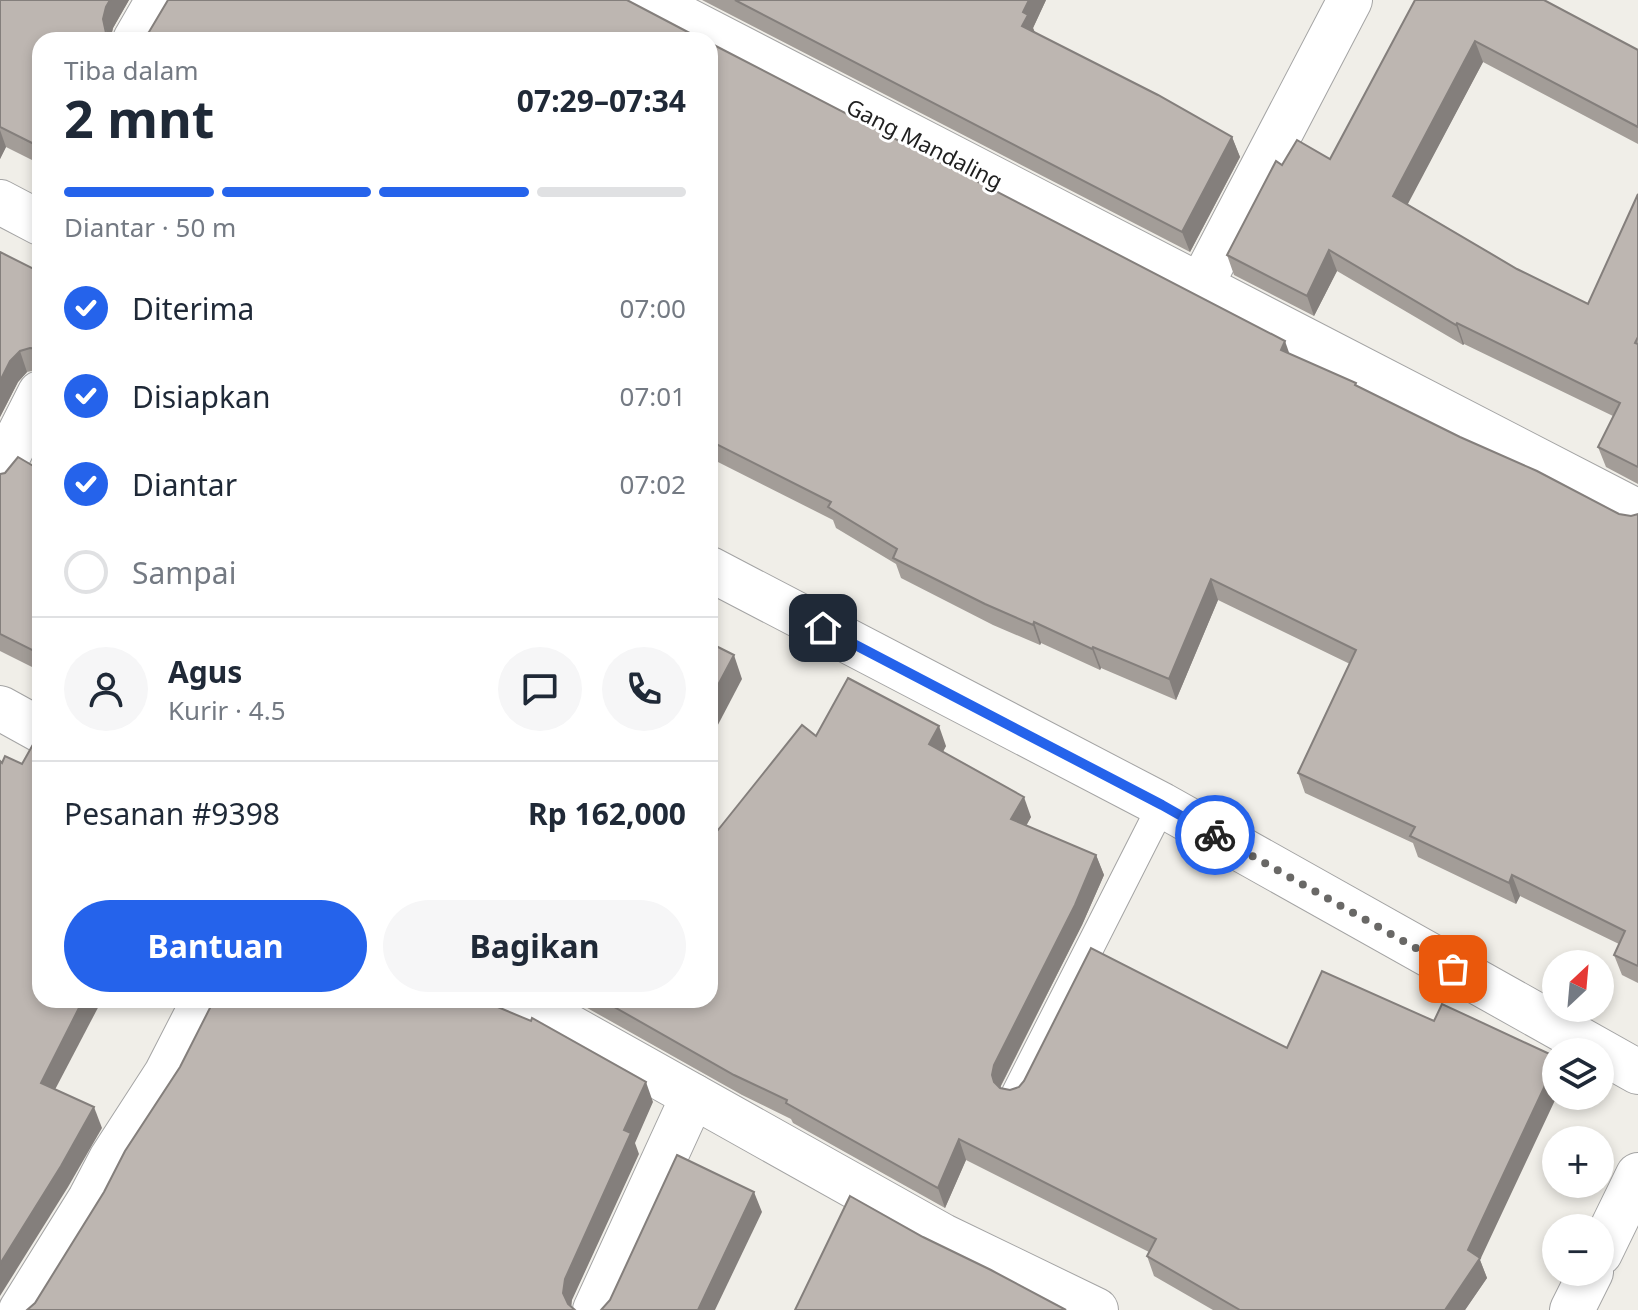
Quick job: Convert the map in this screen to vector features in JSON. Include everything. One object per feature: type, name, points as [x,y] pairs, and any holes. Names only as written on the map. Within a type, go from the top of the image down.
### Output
[{"type":"street","points":[[140,32],[158,0]]},
{"type":"street","name":"Gang Mandaling","points":[[648,0],[710,32]]},
{"type":"street","points":[[1201,285],[1350,0]]},
{"type":"street","name":"Gang Mandaling","points":[[718,36],[1638,512]]},
{"type":"street","points":[[0,472],[32,409]]},
{"type":"street","points":[[718,573],[1162,805],[1638,1072]]},
{"type":"street","points":[[0,708],[32,726]]},
{"type":"street","points":[[21,1310],[166,1074],[200,1008]]},
{"type":"street","points":[[536,1008],[943,1236],[1096,1310]]},
{"type":"street","points":[[595,1310],[693,1096]]},
{"type":"street","points":[[1614,1224],[1638,1175]]},
{"type":"street","points":[[1572,1310],[1584,1286]]},
{"type":"lane","points":[[1016,1093],[1162,805]]},
{"type":"building","points":[[0,0],[110,0],[103,19],[106,32],[32,32],[32,143],[0,127]]},
{"type":"building","points":[[168,0],[627,0],[688,32],[149,32]]},
{"type":"building","points":[[735,0],[1029,0],[1023,12],[1028,15],[1022,26],[1158,95],[1232,137],[1182,232]]},
{"type":"building","points":[[1415,0],[1544,0],[1638,50],[1638,127],[1475,41],[1393,196],[1517,269],[1588,304],[1638,194],[1638,337],[1635,343],[1638,344],[1638,467],[1598,447],[1620,403],[1456,325],[1329,250],[1307,296],[1227,255],[1276,161],[1282,165],[1297,140],[1330,159]]},
{"type":"building","points":[[718,47],[1285,341],[1281,350],[1356,383],[1619,514],[1638,514],[1638,966],[1614,955],[1625,931],[1512,875],[1509,883],[1410,836],[1415,827],[1298,773],[1356,650],[1211,579],[1169,679],[985,604],[893,558],[897,549],[828,507],[831,502],[718,445]]},
{"type":"building","points":[[0,252],[32,268],[32,348],[20,351],[10,361],[0,381]]},
{"type":"building","points":[[18,457],[32,465],[32,650],[0,634],[0,474],[5,473]]},
{"type":"building","points":[[718,647],[734,655],[718,685]]},
{"type":"building","points":[[848,678],[939,726],[929,744],[1024,797],[1011,819],[1096,855],[1075,905],[994,1065],[992,1075],[1000,1088],[1010,1090],[1024,1081],[1091,948],[1287,1048],[1322,971],[1434,1021],[1442,1004],[1542,1050],[1542,1092],[1468,1250],[1480,1258],[1445,1310],[1240,1310],[1147,1256],[1156,1239],[959,1139],[938,1188],[786,1103],[787,1100],[734,1075],[616,1008],[718,1008],[718,830],[802,725],[816,736]]},
{"type":"building","points":[[32,746],[32,1008],[79,1008],[41,1083],[94,1107],[0,1264],[0,761],[2,763],[5,756],[22,764]]},
{"type":"building","points":[[210,1008],[500,1008],[531,1021],[532,1018],[646,1082],[624,1130],[631,1133],[565,1279],[563,1293],[575,1310],[27,1310],[35,1303],[104,1192],[125,1151],[180,1067]]},
{"type":"building","points":[[677,1155],[754,1192],[698,1310],[601,1310],[610,1300]]},
{"type":"building","points":[[850,1196],[923,1237],[1066,1310],[795,1310]]},
{"type":"way so far","points":[[1215,835],[1453,969]]},
{"type":"route","points":[[823,628],[1215,835]]}]
